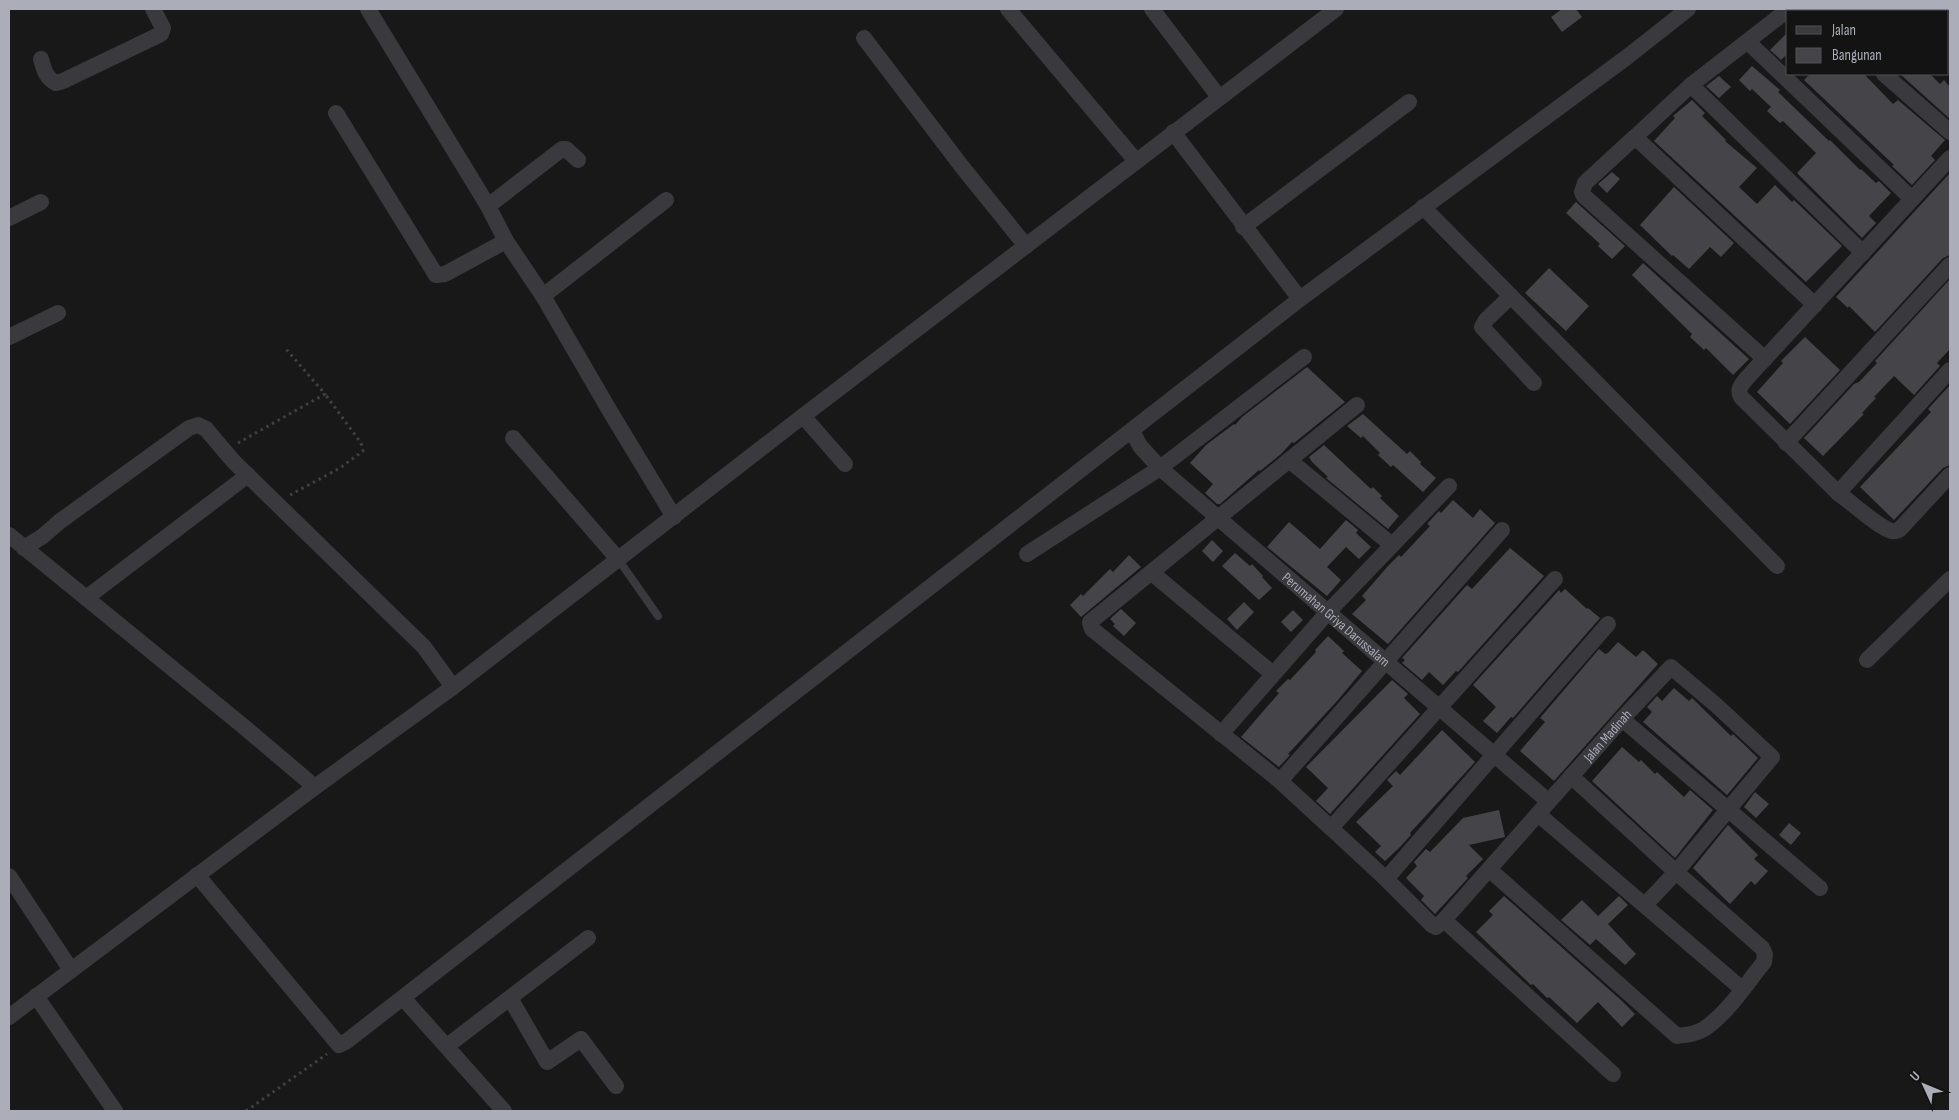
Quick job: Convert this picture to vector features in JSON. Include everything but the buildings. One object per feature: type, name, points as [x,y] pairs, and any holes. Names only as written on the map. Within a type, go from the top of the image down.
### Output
[{"type":"street","points":[[41,60],[46,75],[50,80],[56,83],[63,81],[161,34],[163,28],[153,9]]},
{"type":"street","points":[[368,9],[488,206],[506,241],[543,296],[674,517]]},
{"type":"street","points":[[1008,9],[1136,161]]},
{"type":"street","points":[[1152,9],[1219,97]]},
{"type":"street","points":[[9,1016],[200,878],[315,787],[621,564],[674,517],[812,425],[1026,246],[1136,161],[1177,137],[1219,97],[1336,9]]},
{"type":"street","points":[[200,878],[339,1045],[368,1026],[408,1004],[1300,299],[1627,57],[1688,9]]},
{"type":"street","points":[[1765,359],[1584,196],[1582,192],[1585,183],[1691,85],[1786,11]]},
{"type":"street","points":[[864,38],[963,168],[1026,246]]},
{"type":"street","points":[[1748,42],[1912,199]]},
{"type":"street","points":[[1885,75],[1950,132]]},
{"type":"street","points":[[1691,85],[1863,253]]},
{"type":"street","points":[[1243,227],[1409,102]]},
{"type":"street","points":[[336,113],[436,275],[445,274],[506,241]]},
{"type":"street","points":[[1177,137],[1243,227],[1300,299]]},
{"type":"street","points":[[1635,137],[1814,305]]},
{"type":"street","points":[[488,206],[562,149],[566,149],[578,160]]},
{"type":"street","points":[[1950,158],[1765,359],[1739,388],[1738,392],[1741,398],[1838,493],[1890,531],[1900,529],[1950,476]]},
{"type":"street","points":[[543,296],[666,200]]},
{"type":"street","points":[[9,218],[41,202]]},
{"type":"street","points":[[1423,207],[1777,566]]},
{"type":"street","points":[[1786,443],[1950,265]]},
{"type":"street","points":[[1511,296],[1486,320],[1482,327],[1534,383]]},
{"type":"street","points":[[9,337],[58,313]]},
{"type":"street","points":[[1027,554],[1304,357]]},
{"type":"street","points":[[1838,493],[1950,370]]},
{"type":"street","points":[[1357,405],[1090,622],[1090,627],[1280,782],[1386,878],[1432,925],[1436,927],[1444,920],[1613,1074]]},
{"type":"street","points":[[13,541],[43,536],[59,522],[189,428],[198,425],[206,429],[224,451],[424,647],[453,687]]},
{"type":"street","points":[[812,425],[845,464]]},
{"type":"street","name":"Perumahan Griya Darussalam","points":[[1132,431],[1140,446],[1156,463],[1548,801]]},
{"type":"street","points":[[512,438],[621,564]]},
{"type":"street","points":[[1289,460],[1392,545]]},
{"type":"street","points":[[86,598],[248,475]]},
{"type":"street","points":[[1221,734],[1328,612],[1449,486]]},
{"type":"street","points":[[1280,782],[1387,663],[1502,530]]},
{"type":"street","points":[[13,541],[86,598],[315,787]]},
{"type":"street","points":[[1152,572],[1274,674]]},
{"type":"street","points":[[1331,828],[1556,579]]},
{"type":"street","points":[[1867,660],[1950,579]]},
{"type":"street","points":[[1386,878],[1608,624]]},
{"type":"street","name":"Jalan Madinah","points":[[1444,920],[1490,870],[1548,801],[1671,667],[1743,728],[1772,757],[1728,809]]},
{"type":"street","points":[[1622,719],[1820,888]]},
{"type":"street","points":[[1490,870],[1677,1036],[1703,1030],[1724,1010],[1764,962],[1765,954],[1762,948],[1571,776]]},
{"type":"street","points":[[1645,905],[1676,872],[1728,809]]},
{"type":"street","points":[[1538,814],[1742,989]]},
{"type":"street","points":[[9,876],[71,970]]},
{"type":"street","points":[[447,1046],[588,938]]},
{"type":"street","points":[[36,996],[115,1111]]},
{"type":"street","points":[[510,998],[547,1062],[581,1038],[616,1086]]},
{"type":"street","points":[[408,1004],[504,1111]]},
{"type":"lane","points":[[621,564],[658,616]]},
{"type":"path","points":[[276,503],[340,468],[363,451],[361,443],[325,394],[286,349]]},
{"type":"path","points":[[224,451],[325,394]]},
{"type":"path","points":[[246,1111],[339,1045]]}]
